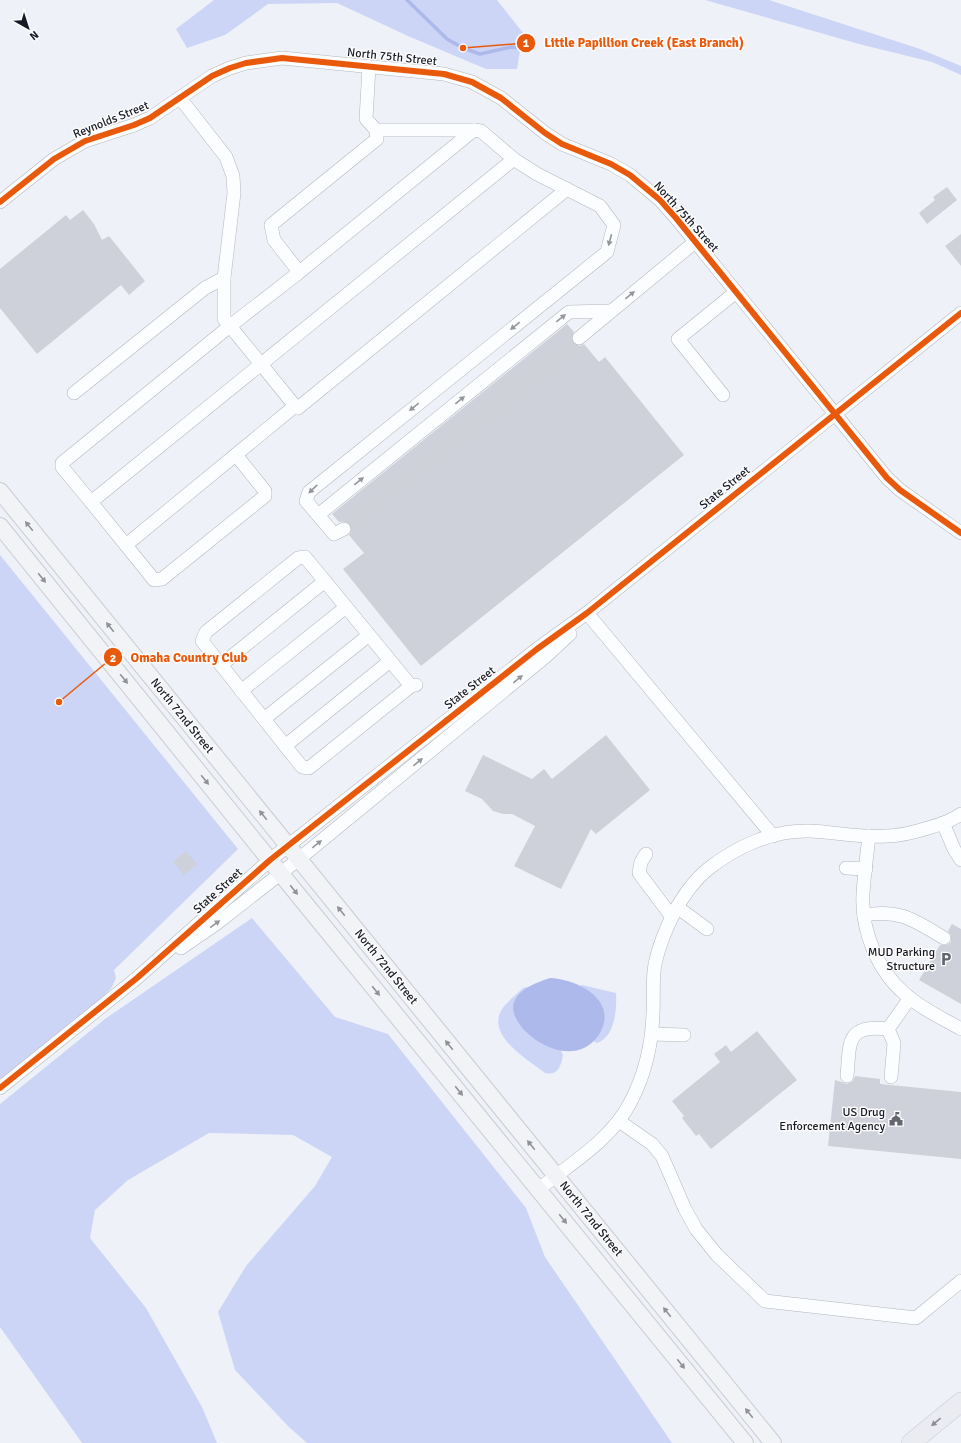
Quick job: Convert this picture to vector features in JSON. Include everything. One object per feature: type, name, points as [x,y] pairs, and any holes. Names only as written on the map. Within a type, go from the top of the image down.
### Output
[{"type":"highway","points":[[911,1443],[961,1402]]},
{"type":"main road","name":"North 72nd Street","points":[[0,491],[773,1443]]},
{"type":"main road","name":"North 72nd Street","points":[[0,526],[281,874],[745,1443]]},
{"type":"street","name":"North 75th Street","points":[[282,58],[444,74],[472,82],[486,88],[546,134],[562,144],[611,164],[641,183],[660,200],[736,292],[834,415],[887,478],[905,494],[961,533]]},
{"type":"street","name":"Reynolds Street","points":[[0,202],[69,150],[85,141],[134,125],[150,118],[212,76],[246,63],[282,58]]},
{"type":"street","points":[[297,274],[296,268],[274,240],[271,225],[377,139],[376,130],[366,119],[369,66]]},
{"type":"street","points":[[180,98],[226,157],[232,170],[234,193],[224,278],[224,319],[298,408],[567,189]]},
{"type":"street","points":[[344,529],[334,534],[306,501],[308,492],[607,252],[614,225],[600,206],[537,174],[514,159],[481,131],[376,130]]},
{"type":"street","points":[[236,455],[265,491],[265,496],[162,579],[154,580],[62,467],[62,463],[474,130]]},
{"type":"street","points":[[91,502],[260,363],[514,159]]},
{"type":"street","points":[[579,338],[695,242]]},
{"type":"street","points":[[74,393],[205,288],[224,278]]},
{"type":"street","points":[[723,395],[678,339],[736,292]]},
{"type":"street","points":[[318,515],[569,312],[611,311]]},
{"type":"street","name":"State Street","points":[[0,1088],[137,978],[288,845],[537,650],[587,613],[961,313]]},
{"type":"street","points":[[126,545],[295,406]]},
{"type":"street","points":[[298,558],[305,558],[346,607],[390,661],[413,686],[309,768],[302,767],[202,641],[206,632],[298,558]]},
{"type":"street","points":[[221,665],[325,581]]},
{"type":"street","points":[[241,691],[346,607]]},
{"type":"street","points":[[587,613],[773,836]]},
{"type":"street","name":"State Street","points":[[137,978],[216,924],[281,874],[545,657],[568,636],[587,613]]},
{"type":"street","points":[[264,719],[369,635]]},
{"type":"street","points":[[285,746],[390,661]]},
{"type":"street","points":[[539,1189],[600,1141],[630,1105],[640,1083],[652,1034],[655,964],[675,912],[693,886],[711,867],[741,847],[788,832],[808,831],[886,836],[912,833],[943,823],[961,814]]},
{"type":"street","points":[[943,823],[954,849],[961,860]]},
{"type":"street","points":[[869,836],[863,895],[864,915],[870,940],[878,959],[890,978],[910,998],[961,1029]]},
{"type":"street","points":[[646,854],[641,862],[639,873],[675,912],[707,929]]},
{"type":"street","points":[[846,868],[866,869]]},
{"type":"street","points":[[864,915],[882,912],[897,913],[918,922],[944,938]]},
{"type":"street","points":[[888,1029],[910,998]]},
{"type":"street","points":[[847,1076],[850,1042],[853,1036],[864,1028],[873,1027],[888,1029]]},
{"type":"street","points":[[888,1029],[894,1043],[890,1077]]},
{"type":"street","points":[[652,1034],[684,1035]]},
{"type":"street","points":[[619,1120],[652,1144],[662,1156],[685,1209],[696,1229],[717,1255],[765,1301],[916,1318],[961,1281]]},
{"type":"shaded area","points":[[214,0],[497,0],[523,33],[517,69],[486,69],[408,36],[337,3],[268,4],[225,35],[187,48],[176,29]]},
{"type":"shaded area","points":[[705,0],[769,0],[920,49],[961,66],[961,75],[932,62],[859,44]]},
{"type":"shaded area","points":[[0,555],[238,849],[114,970],[116,978],[112,987],[99,1002],[75,1019],[52,1042],[0,1084]]},
{"type":"shaded area","points":[[252,918],[335,1017],[388,1034],[526,1208],[545,1257],[672,1443],[307,1443],[289,1427],[235,1370],[218,1312],[246,1266],[315,1186],[332,1157],[293,1135],[209,1133],[128,1180],[95,1210],[90,1238],[146,1308],[202,1407],[217,1443],[82,1443],[0,1327],[0,1104],[105,1019]]},
{"type":"shaded area","points":[[550,978],[561,979],[584,988],[594,995],[601,1003],[604,1013],[604,1024],[598,1036],[586,1047],[571,1051],[555,1049],[540,1043],[527,1033],[518,1022],[513,1010],[515,1000],[521,992],[530,986]]},
{"type":"shaded area","points":[[582,985],[616,993],[614,1022],[608,1035],[597,1043],[589,1039],[576,988]]},
{"type":"shaded area","points":[[528,987],[532,989],[563,1055],[560,1066],[556,1072],[553,1073],[545,1073],[512,1048],[500,1031],[498,1022],[500,1013],[507,1003],[523,988]]},
{"type":"building","points":[[947,187],[957,200],[927,224],[919,213],[935,200],[933,197]]},
{"type":"building","points":[[83,210],[94,224],[102,240],[109,236],[145,281],[129,295],[121,285],[37,354],[0,308],[0,269],[66,215],[70,220]]},
{"type":"building","points":[[961,234],[961,266],[945,246]]},
{"type":"building","points":[[567,324],[574,332],[571,339],[573,343],[580,346],[584,344],[599,362],[605,357],[684,455],[421,666],[343,569],[364,553],[349,535],[352,530],[351,525],[345,521],[339,522],[332,514]]},
{"type":"building","points":[[606,735],[650,790],[596,834],[591,829],[561,889],[514,866],[535,826],[512,814],[503,814],[493,811],[482,799],[465,791],[483,755],[532,779],[544,769],[552,779]]},
{"type":"building","points":[[186,851],[197,864],[184,875],[173,862]]},
{"type":"building","name":"MUD Parking Structure","points":[[952,924],[961,929],[961,1004],[919,980],[940,945],[947,945],[951,942],[951,935],[948,931]]},
{"type":"building","points":[[757,1031],[797,1080],[711,1149],[699,1134],[696,1136],[682,1118],[684,1116],[672,1101],[720,1062],[714,1054],[726,1045],[731,1052]]},
{"type":"building","name":"US Drug Enforcement Agency","points":[[855,1076],[880,1079],[880,1084],[961,1092],[961,1159],[828,1146],[835,1080],[847,1084],[853,1081]]},
{"type":"waterway","points":[[407,0],[447,39],[463,48],[480,54],[511,47],[528,49]]},
{"type":"tunnel","points":[[344,529],[579,338]]},
{"type":"cycle path","points":[[0,202],[54,159],[85,141],[134,125],[150,118],[212,76],[246,63],[282,58],[444,74],[472,82],[501,98],[545,133],[562,144],[611,164],[630,175],[660,200],[887,478],[900,490],[961,533]]},
{"type":"cycle path","points":[[0,1088],[137,978],[270,860],[537,649],[587,613],[961,313]]},
{"type":"place","name":"Little Papillion Creek (East Branch)","points":[[463,48]]},
{"type":"place","name":"Omaha Country Club","points":[[59,702]]},
{"type":"place","name":"MUD Parking Structure","points":[[946,959]]},
{"type":"place","name":"US Drug Enforcement Agency","points":[[896,1119]]}]
